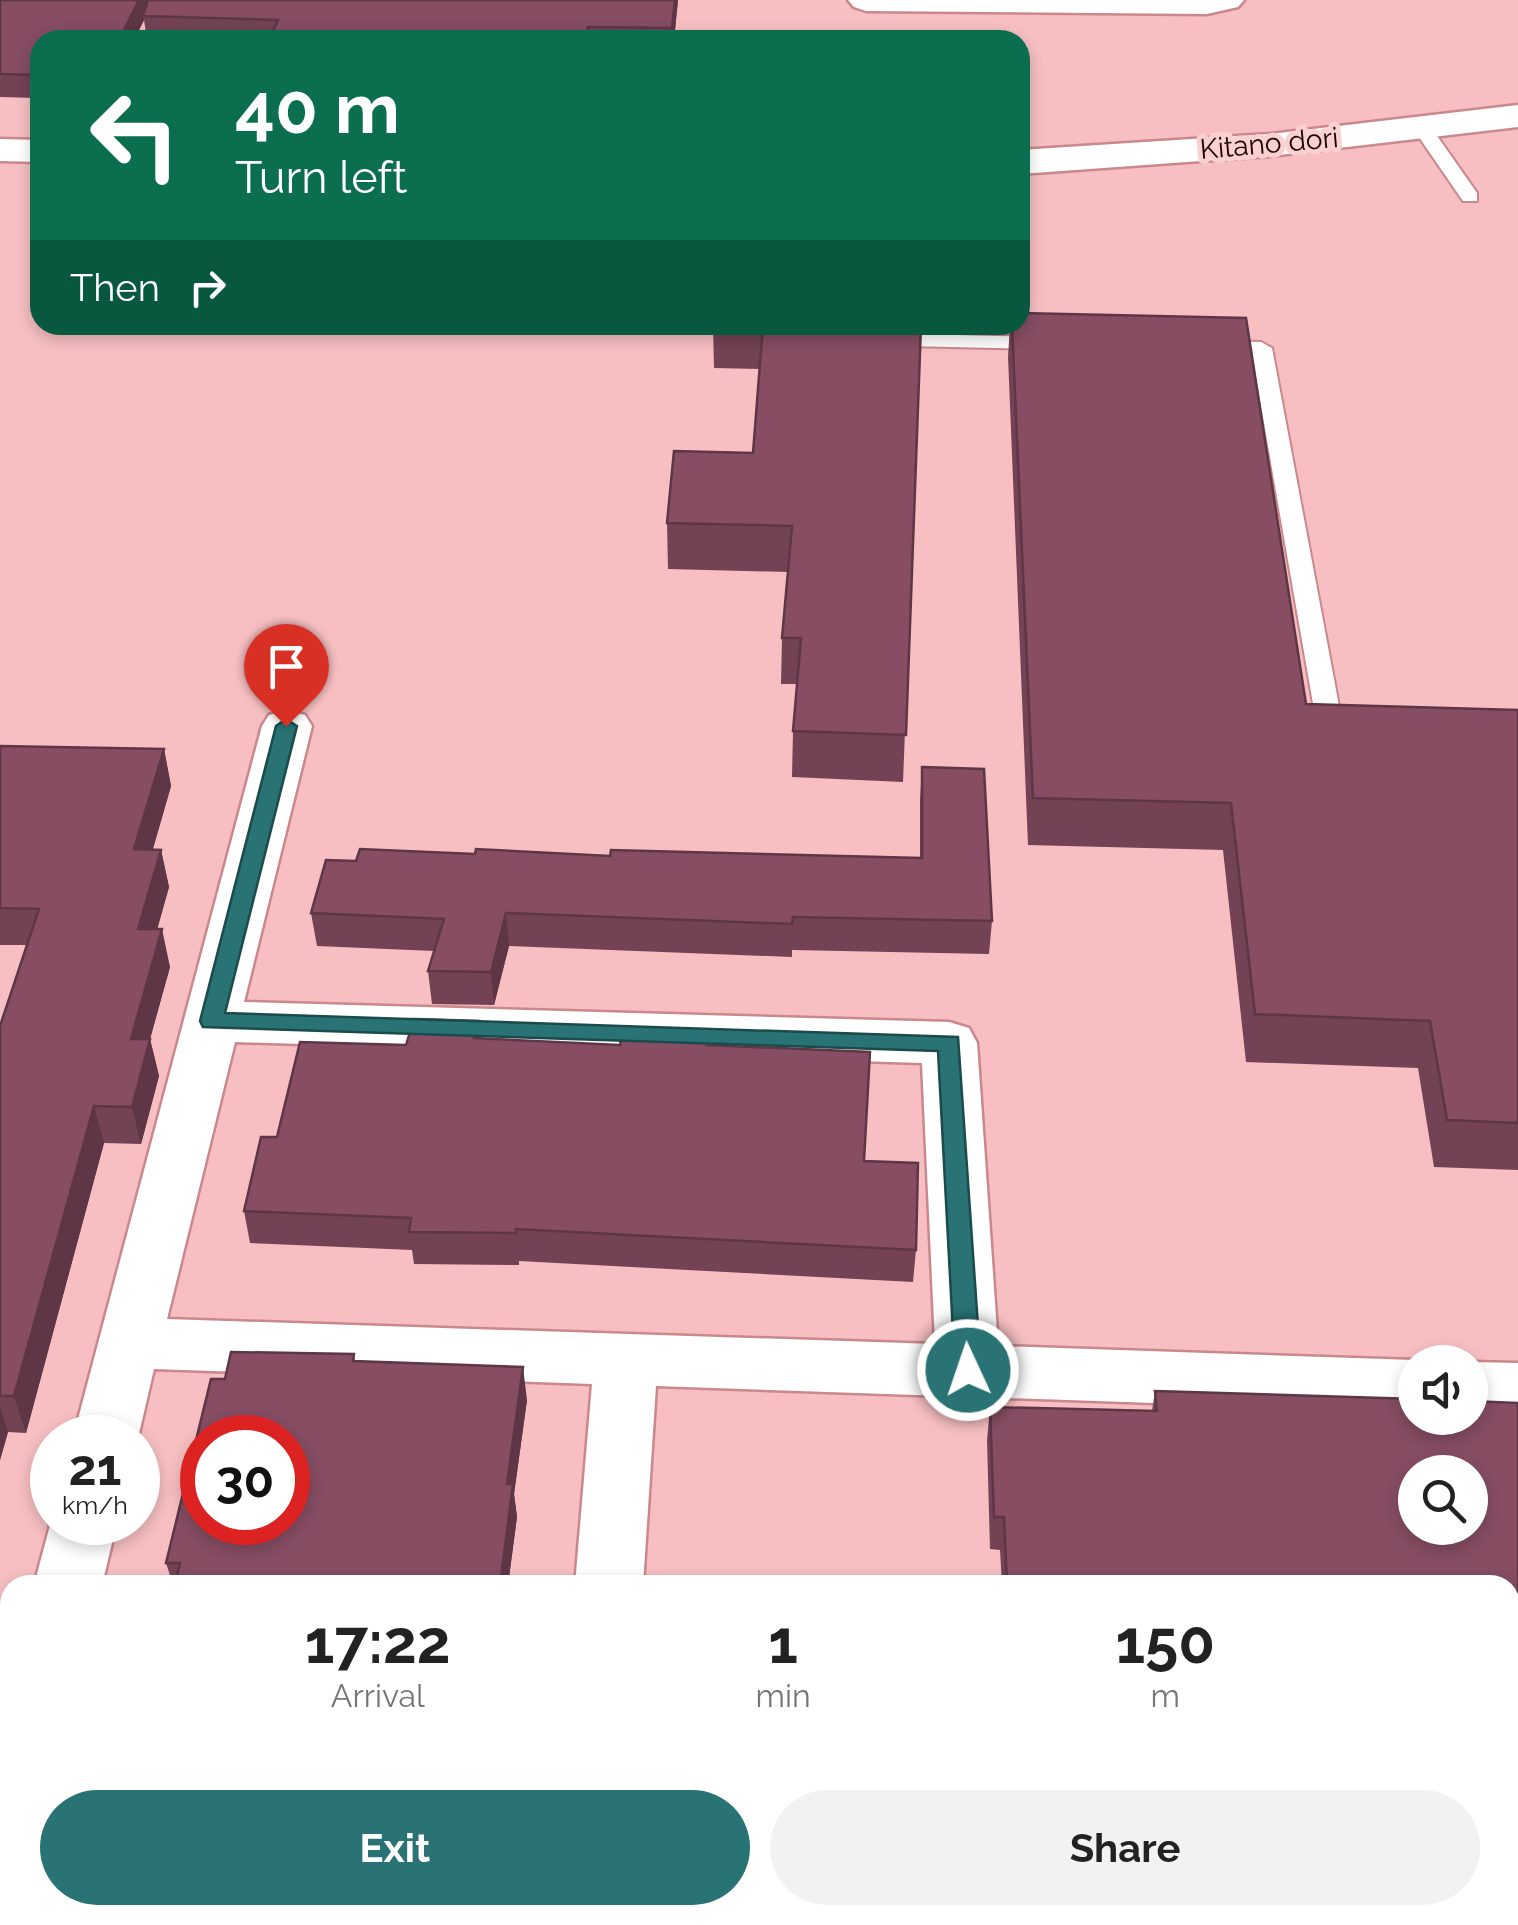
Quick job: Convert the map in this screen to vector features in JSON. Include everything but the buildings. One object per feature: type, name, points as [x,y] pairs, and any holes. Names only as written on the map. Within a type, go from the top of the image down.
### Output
[{"type":"street","points":[[866,0],[1226,0]]},
{"type":"street","name":"Kitano dori","points":[[1030,134],[1243,123],[1518,90]]},
{"type":"street","name":"Kitano dori","points":[[1030,161],[1270,145],[1518,116]]},
{"type":"street","points":[[0,150],[30,151]]},
{"type":"street","points":[[111,1415],[286,726]]},
{"type":"street","points":[[212,1021],[949,1043],[968,1370]]},
{"type":"street","points":[[130,1343],[1398,1385]]},
{"type":"street","points":[[610,1575],[626,1359]]},
{"type":"street","points":[[1488,1389],[1518,1390]]},
{"type":"street","points":[[71,1575],[78,1545]]},
{"type":"lane","points":[[1422,127],[1470,197]]},
{"type":"lane","points":[[863,335],[863,338],[1068,344]]},
{"type":"lane","points":[[1183,346],[1261,348],[1331,738],[1351,738]]},
{"type":"route","points":[[286,726],[212,1021],[949,1043],[968,1370]]}]
